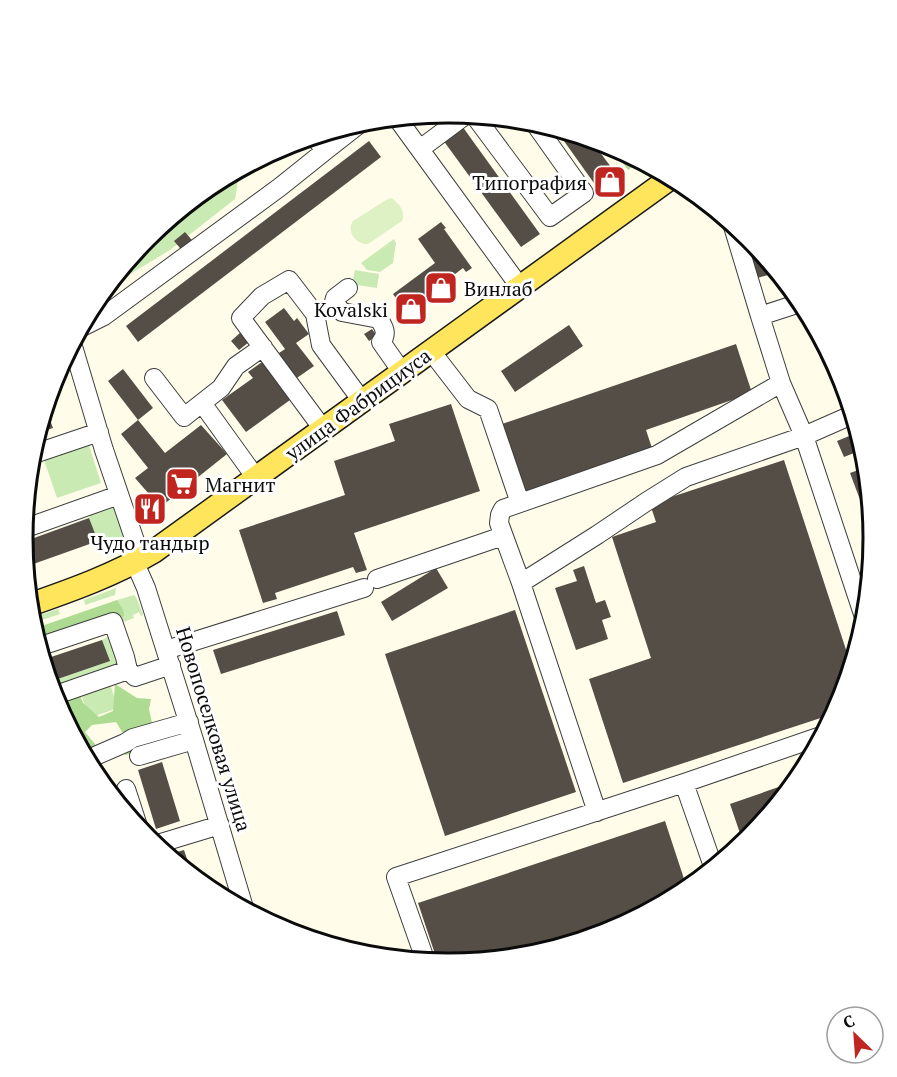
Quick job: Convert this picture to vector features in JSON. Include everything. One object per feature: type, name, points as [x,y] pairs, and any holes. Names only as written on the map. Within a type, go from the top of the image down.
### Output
[{"type":"main road","name":"улица Фабрициуса","points":[[38,602],[92,583],[153,552],[663,183]]},
{"type":"street","points":[[420,149],[455,123]]},
{"type":"street","points":[[481,125],[550,217],[584,193],[542,134]]},
{"type":"street","points":[[403,126],[520,287]]},
{"type":"street","points":[[96,320],[280,188],[319,144]]},
{"type":"street","points":[[737,241],[781,382],[804,436],[859,601]]},
{"type":"street","points":[[323,429],[241,318],[261,296],[289,280],[315,314],[321,345],[362,401]]},
{"type":"street","points":[[348,288],[335,298],[334,302],[342,312],[379,319],[385,333],[381,342],[402,372]]},
{"type":"street","points":[[760,316],[792,306]]},
{"type":"street","points":[[154,378],[184,417],[221,388],[236,366],[263,347]]},
{"type":"street","points":[[431,351],[468,399],[488,409],[520,503]]},
{"type":"street","name":"Новопоселковая улица","points":[[76,355],[135,541],[135,562],[169,658],[241,898]]},
{"type":"street","points":[[597,812],[521,583],[503,536],[499,523],[500,515],[503,508],[657,455],[781,382]]},
{"type":"street","points":[[202,403],[256,478]]},
{"type":"street","points":[[521,583],[686,477],[804,436],[846,418]]},
{"type":"street","points":[[42,451],[99,432]]},
{"type":"street","points":[[33,525],[119,495]]},
{"type":"street","points":[[47,644],[113,621],[128,670],[135,677],[169,658],[503,536]]},
{"type":"street","points":[[63,693],[128,670]]},
{"type":"street","points":[[96,757],[134,738],[189,722]]},
{"type":"street","points":[[423,953],[396,877],[812,739]]},
{"type":"street","points":[[139,756],[194,740]]},
{"type":"street","points":[[684,783],[711,860]]},
{"type":"street","points":[[126,789],[132,807]]},
{"type":"street","points":[[165,842],[220,825]]},
{"type":"green space","points":[[622,161],[633,167],[628,170]]},
{"type":"green space","points":[[238,181],[235,199],[170,250],[127,276],[175,226]]},
{"type":"green space","points":[[391,198],[401,208],[402,221],[368,244],[356,240],[351,229],[353,221]]},
{"type":"green space","points":[[394,239],[396,243],[393,263],[380,272],[367,270],[361,263]]},
{"type":"green space","points":[[355,270],[379,274],[377,288],[357,285],[353,279]]},
{"type":"green space","points":[[88,442],[101,483],[57,498],[43,457]]},
{"type":"green space","points":[[114,503],[128,536],[125,540],[102,552],[89,518],[91,509]]},
{"type":"green space","points":[[116,588],[115,595],[85,605],[84,600]]},
{"type":"green space","points":[[134,595],[143,615],[141,616],[139,612],[133,615],[134,618],[118,624],[123,609],[117,600]]},
{"type":"green space","points":[[117,600],[123,609],[124,616],[117,620],[46,641],[42,626]]},
{"type":"green space","points":[[58,609],[60,614],[41,620],[40,615]]},
{"type":"green space","points":[[109,636],[119,664],[60,684],[58,679],[109,661],[102,640]]},
{"type":"green space","points":[[110,684],[118,708],[89,718],[81,694]]},
{"type":"green space","points":[[115,684],[137,698],[151,699],[149,709],[153,727],[147,750],[125,755],[124,735],[116,722],[92,725],[85,732],[95,744],[96,753],[94,754],[65,697],[79,692],[83,703],[99,717],[113,711]]},
{"type":"building","points":[[462,126],[540,234],[521,247],[443,140]]},
{"type":"building","points":[[563,139],[600,152],[620,179],[601,193]]},
{"type":"building","points":[[369,141],[381,157],[138,342],[126,326]]},
{"type":"building","points":[[441,222],[472,268],[466,272],[463,268],[442,284],[445,289],[410,314],[403,300],[399,303],[393,294],[435,263],[418,239]]},
{"type":"building","points":[[185,232],[196,245],[185,254],[174,241]]},
{"type":"building","points":[[745,248],[769,275],[754,279]]},
{"type":"building","points":[[284,308],[294,321],[297,318],[309,334],[296,343],[314,366],[294,380],[276,355],[285,349],[265,322]]},
{"type":"building","points":[[569,325],[583,346],[515,392],[501,371]]},
{"type":"building","points":[[372,329],[377,336],[369,341],[364,334]]},
{"type":"building","points":[[241,332],[249,342],[239,350],[231,341]]},
{"type":"building","points":[[736,344],[752,393],[646,430],[653,451],[526,494],[502,424]]},
{"type":"building","points":[[262,362],[290,400],[246,432],[222,400],[253,378],[248,372]]},
{"type":"building","points":[[123,369],[153,408],[138,420],[108,381]]},
{"type":"building","points":[[451,404],[480,491],[354,533],[367,570],[356,573],[353,567],[275,593],[277,599],[263,603],[239,530],[345,495],[334,461],[395,441],[389,424]]},
{"type":"building","points":[[138,420],[165,453],[201,425],[227,454],[148,517],[137,503],[149,494],[135,478],[148,468],[121,434]]},
{"type":"building","points":[[50,421],[53,428],[47,430]]},
{"type":"building","points":[[851,435],[855,453],[844,457],[837,441]]},
{"type":"building","points":[[784,460],[847,654],[823,717],[623,783],[589,679],[651,658],[612,537],[656,522],[650,504]]},
{"type":"building","points":[[858,470],[862,506],[850,473]]},
{"type":"building","points":[[89,518],[98,541],[34,564],[33,538]]},
{"type":"building","points":[[584,566],[596,603],[605,600],[611,617],[602,620],[608,639],[576,650],[555,588],[577,581],[573,570]]},
{"type":"building","points":[[436,568],[448,588],[392,621],[381,602]]},
{"type":"building","points":[[515,610],[576,792],[445,836],[385,654]]},
{"type":"building","points":[[337,611],[345,635],[221,674],[213,650]]},
{"type":"building","points":[[102,640],[110,661],[58,679],[50,657]]},
{"type":"building","points":[[162,762],[180,821],[156,829],[138,770]]},
{"type":"building","points":[[782,786],[740,834],[730,804]]},
{"type":"building","points":[[665,821],[684,880],[632,911],[582,932],[530,946],[476,953],[435,954],[418,903]]},
{"type":"building","points":[[184,850],[188,861],[176,852]]},
{"type":"place","name":"Типография","points":[[610,182]]},
{"type":"place","name":"Винлаб","points":[[441,288]]},
{"type":"place","name":"Kovalski","points":[[411,309]]},
{"type":"place","name":"Магнит","points":[[182,484]]},
{"type":"place","name":"Чудо тандыр","points":[[150,509]]}]
